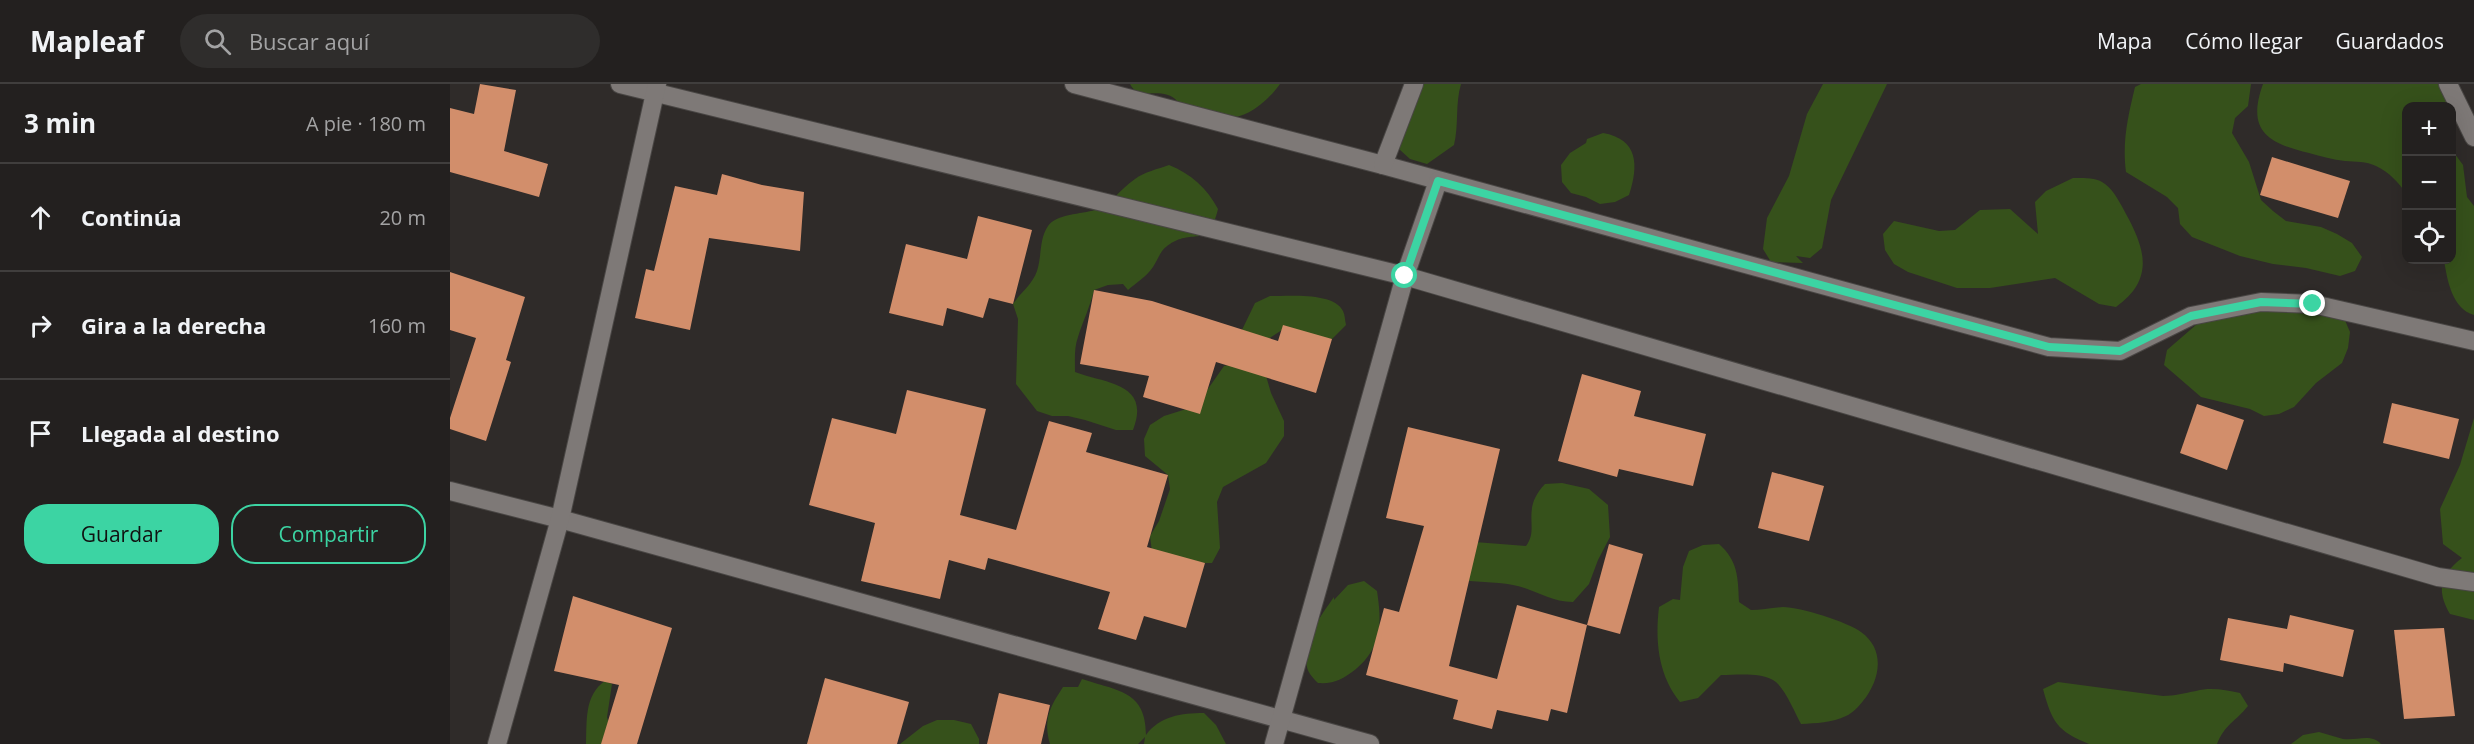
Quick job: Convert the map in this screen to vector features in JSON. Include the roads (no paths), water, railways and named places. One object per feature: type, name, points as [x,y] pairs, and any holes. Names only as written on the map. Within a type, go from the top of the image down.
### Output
[{"type":"street","points":[[620,84],[656,89],[1405,276],[2427,573],[2474,582]]},
{"type":"street","points":[[1074,84],[1383,165],[2049,347],[2120,351],[2191,316],[2261,302],[2313,304],[2474,341]]},
{"type":"street","points":[[1383,165],[1414,84]]},
{"type":"street","points":[[2448,84],[2474,137]]},
{"type":"street","points":[[497,744],[560,519],[656,89]]},
{"type":"street","points":[[1274,744],[1405,276],[1438,181]]},
{"type":"street","points":[[450,491],[560,519],[1370,744]]}]
